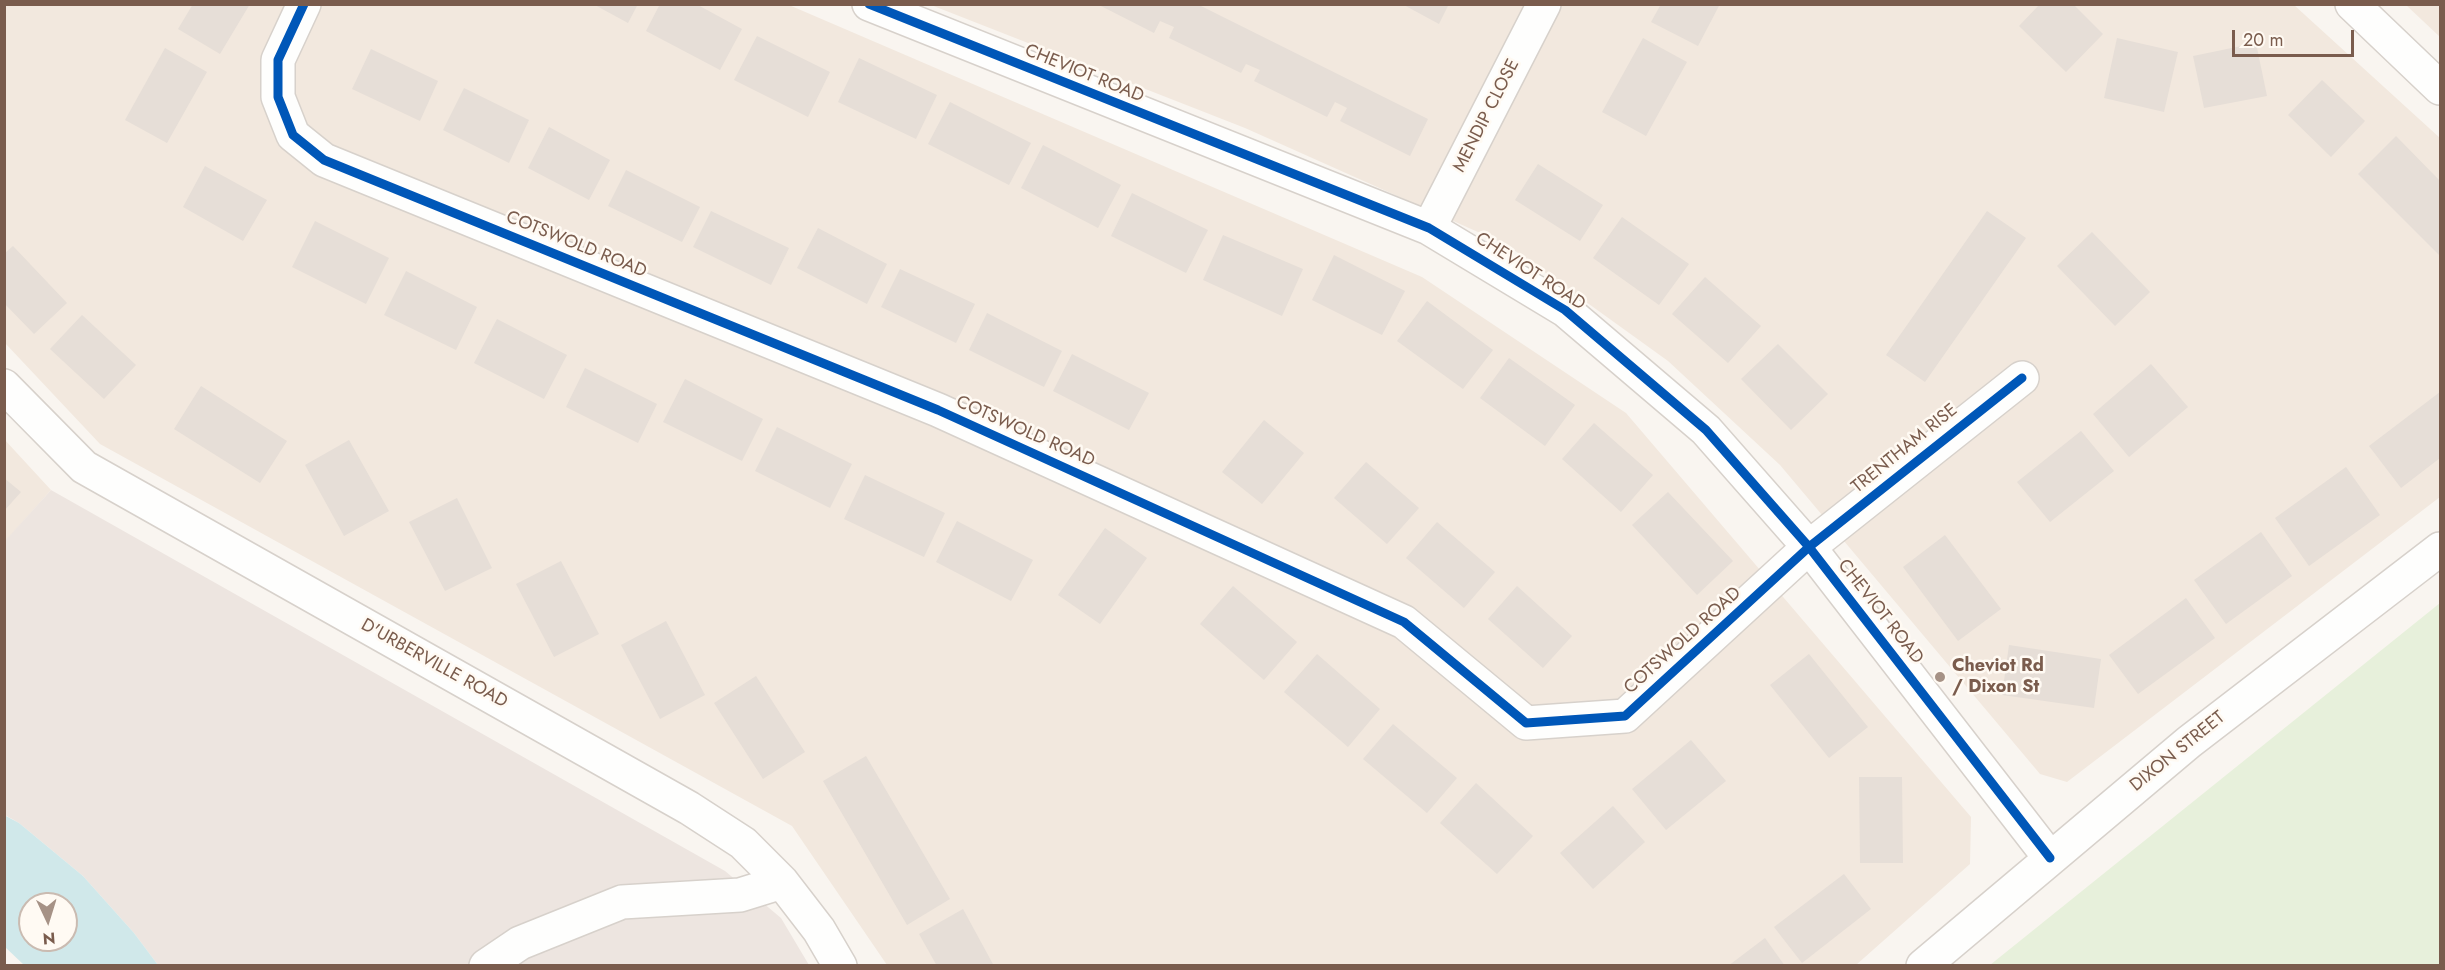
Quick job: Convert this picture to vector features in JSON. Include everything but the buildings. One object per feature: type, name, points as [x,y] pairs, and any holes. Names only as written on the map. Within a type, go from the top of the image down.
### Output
[{"type":"street","name":"COTSWOLD ROAD","points":[[304,4],[278,60],[278,97],[293,135],[324,160],[938,411],[1404,622],[1526,723],[1625,716],[1809,547]]},
{"type":"street","name":"CHEVIOT ROAD","points":[[869,4],[929,16],[1429,228],[1565,310],[1706,430],[1809,547],[2050,858]]},
{"type":"street","name":"MENDIP CLOSE","points":[[1429,228],[1544,4]]},
{"type":"street","points":[[2352,4],[2440,88]]},
{"type":"street","name":"TRENTHAM RISE","points":[[1809,547],[2022,378]]},
{"type":"street","name":"D'URBERVILLE ROAD","points":[[4,386],[84,467],[689,808],[743,843],[782,882],[819,930],[840,966]]},
{"type":"street","name":"DIXON STREET","points":[[1923,966],[2189,742],[2440,549]]},
{"type":"street","points":[[486,966],[520,943],[622,902],[740,895],[782,882]]},
{"type":"shaded area","points":[[5,5],[789,5],[1422,277],[1626,413],[1971,817],[1970,864],[1856,965],[887,965],[792,826],[100,444],[5,343]]},
{"type":"shaded area","points":[[931,5],[2294,5],[2440,138],[2440,497],[2067,782],[2040,774],[1780,465],[1668,361],[1507,245],[1245,128]]},
{"type":"shaded area","points":[[2406,5],[2440,5],[2440,37]]},
{"type":"shaded area","points":[[4,439],[51,490],[5,542],[4,542]]},
{"type":"shaded area","points":[[51,490],[725,871],[781,918],[809,965],[158,965],[134,933],[83,876],[19,823],[5,815],[4,542]]},
{"type":"green space","points":[[2440,603],[2440,965],[1990,965]]},
{"type":"water","points":[[4,815],[19,823],[83,876],[134,933],[158,965],[24,965],[5,947]]},
{"type":"cycle path","points":[[304,4],[278,60],[278,97],[293,135],[324,160],[938,410],[1404,622],[1526,723],[1625,716],[1809,547],[2022,378]]},
{"type":"cycle path","points":[[869,4],[1429,228],[1565,310],[1706,430],[1809,547],[2050,858]]},
{"type":"place","name":"Cheviot Rd / Dixon St","points":[[1940,677]]}]
